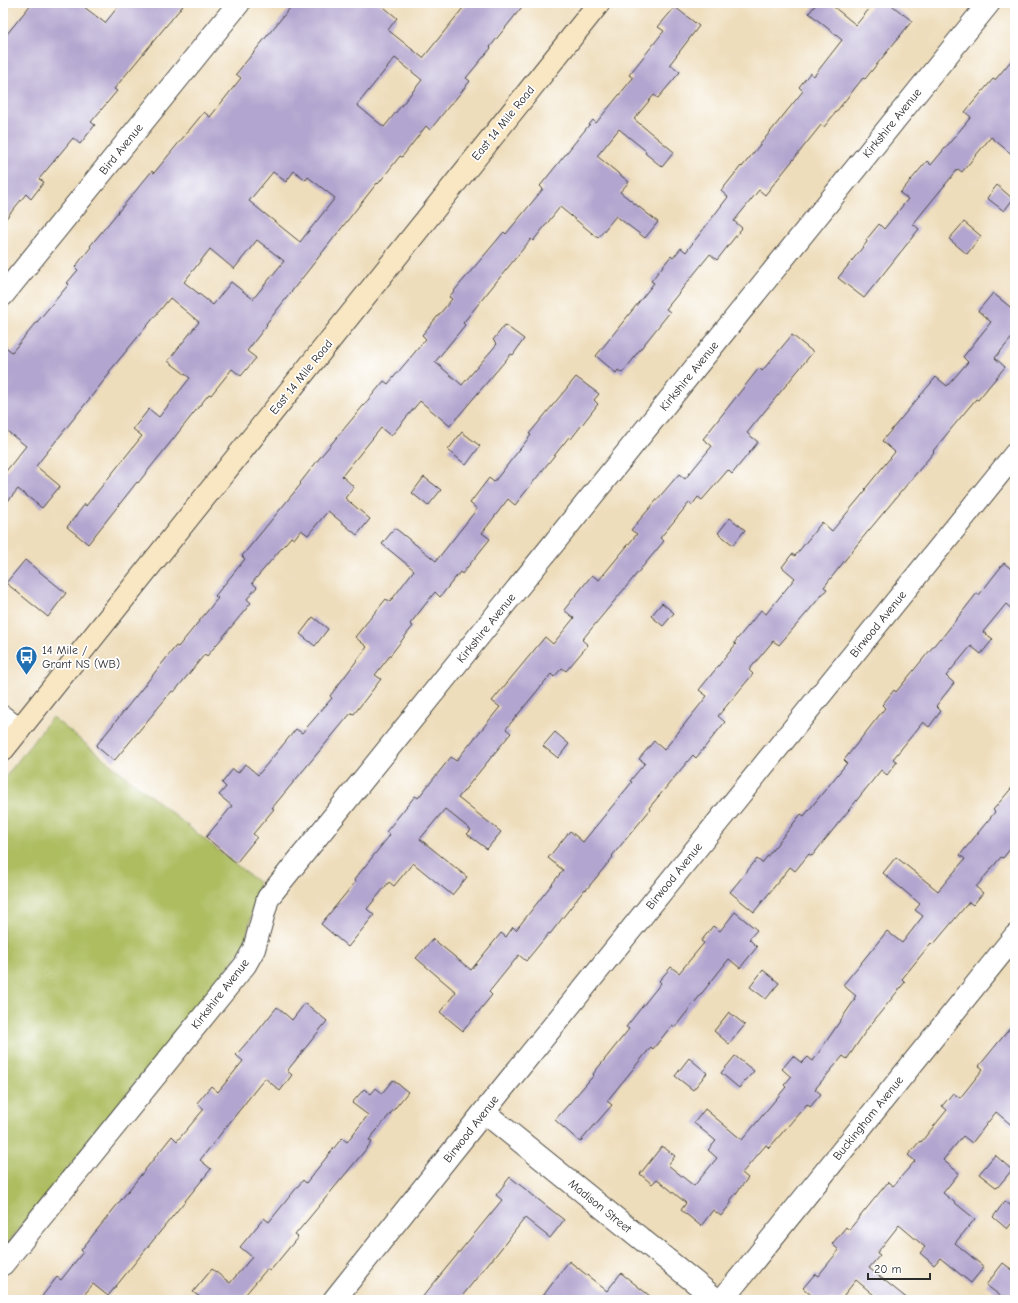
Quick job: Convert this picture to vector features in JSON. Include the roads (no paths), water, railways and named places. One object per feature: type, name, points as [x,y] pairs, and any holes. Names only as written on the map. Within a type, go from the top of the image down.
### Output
[{"type":"main road","name":"East 14 Mile Road","points":[[3,750],[11,723],[599,3]]},
{"type":"street","name":"Bird Avenue","points":[[3,295],[239,3]]},
{"type":"street","name":"Kirkshire Avenue","points":[[3,1264],[245,965],[254,949],[268,898],[989,3]]},
{"type":"street","name":"Birwood Avenue","points":[[334,1300],[1015,454]]},
{"type":"street","name":"Buckingham Avenue","points":[[722,1300],[1015,936]]},
{"type":"street","name":"Madison Street","points":[[484,1112],[717,1300]]},
{"type":"place","name":"14 Mile / Grant NS (WB)","points":[[26,676]]}]
